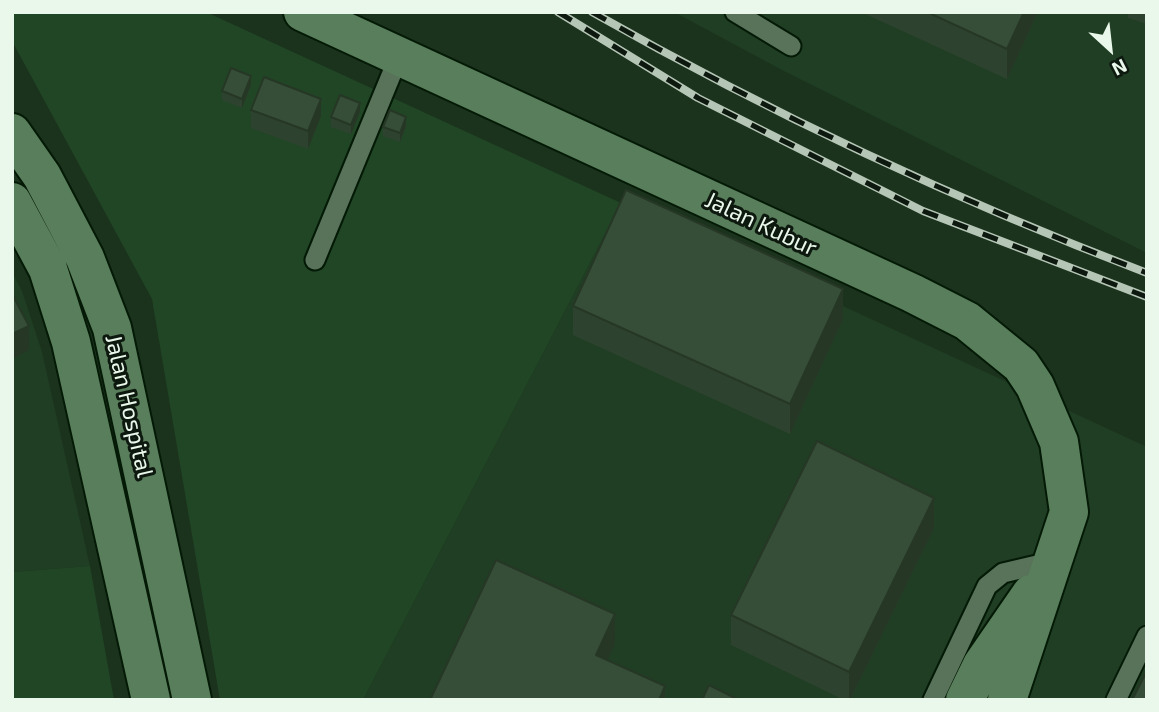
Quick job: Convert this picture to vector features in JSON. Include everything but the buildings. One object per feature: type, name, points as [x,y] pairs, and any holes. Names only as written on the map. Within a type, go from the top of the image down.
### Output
[{"type":"street","name":"Jalan Kubur","points":[[303,12],[912,293],[967,321],[1021,365],[1035,386],[1059,442],[1069,512],[1007,700]]},
{"type":"street","name":"Jalan Hospital","points":[[12,133],[42,176],[85,258],[112,328],[192,700]]},
{"type":"street","name":"Jalan Hospital","points":[[12,202],[48,268],[71,342],[151,700]]},
{"type":"street","points":[[965,700],[982,665],[1054,561]]},
{"type":"lane","points":[[735,12],[792,46]]},
{"type":"lane","points":[[315,260],[399,56]]},
{"type":"lane","points":[[933,700],[987,586],[1003,573],[1054,561]]},
{"type":"lane","points":[[1116,700],[1147,636]]},
{"type":"shaded area","points":[[12,12],[206,12],[621,203],[363,700],[220,700],[152,299],[12,41]]},
{"type":"shaded area","points":[[674,12],[1147,12],[1147,253],[782,70]]},
{"type":"shaded area","points":[[621,203],[1147,447],[1147,700],[363,700]]},
{"type":"shaded area","points":[[12,272],[22,291],[42,352],[90,566],[12,572]]},
{"type":"shaded area","points":[[90,566],[114,700],[12,700],[12,572]]},
{"type":"railway","points":[[558,12],[698,98],[923,211],[1147,297]]},
{"type":"railway","points":[[592,12],[727,85],[864,153],[1004,216],[1147,273]]}]
